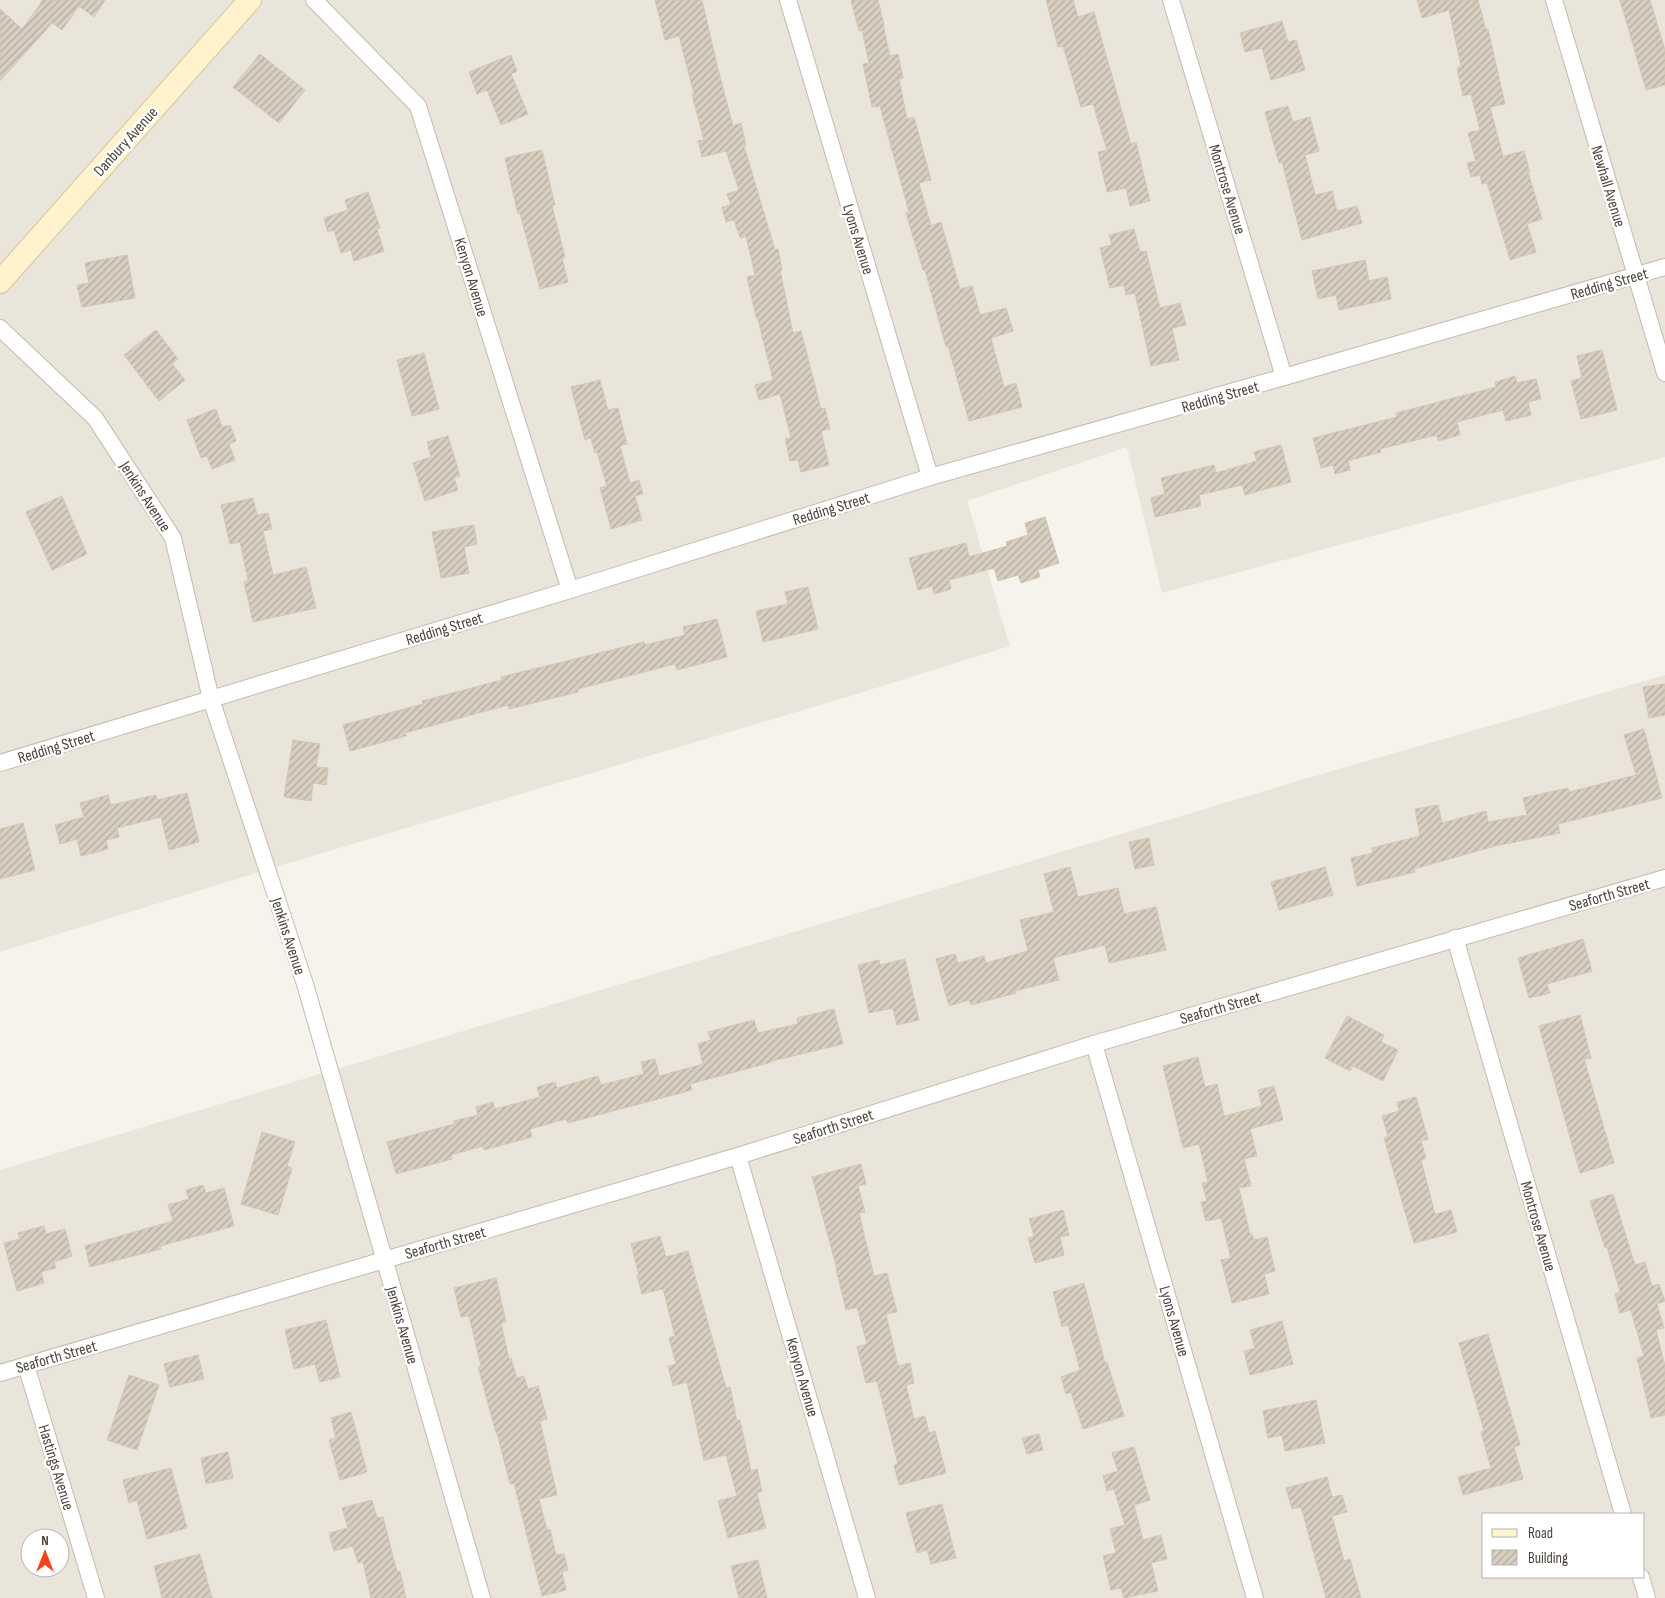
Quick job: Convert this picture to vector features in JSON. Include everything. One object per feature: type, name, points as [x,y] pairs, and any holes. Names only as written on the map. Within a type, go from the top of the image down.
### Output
[{"type":"street","name":"Danbury Avenue","points":[[0,282],[250,0]]},
{"type":"street","name":"Kenyon Avenue","points":[[314,0],[418,106],[570,590]]},
{"type":"street","name":"Lyons Avenue","points":[[788,0],[930,477]]},
{"type":"street","name":"Montrose Avenue","points":[[1171,0],[1284,377]]},
{"type":"street","name":"Newhall Avenue","points":[[1554,0],[1665,372]]},
{"type":"street","name":"Redding Street","points":[[0,763],[570,590],[930,477],[1665,267]]},
{"type":"street","name":"Jenkins Avenue","points":[[0,328],[95,418],[173,538],[211,699],[305,984],[482,1598]]},
{"type":"street","name":"Seaforth Street","points":[[0,1373],[738,1156],[1094,1044],[1665,878]]},
{"type":"street","name":"Montrose Avenue","points":[[1455,938],[1622,1513]]},
{"type":"street","name":"Lyons Avenue","points":[[1094,1044],[1255,1598]]},
{"type":"street","name":"Kenyon Avenue","points":[[738,1156],[868,1598]]},
{"type":"street","name":"Hastings Avenue","points":[[26,1365],[96,1598]]},
{"type":"street","points":[[1641,1578],[1647,1598]]},
{"type":"shaded area","points":[[0,0],[1665,0],[1665,457],[1162,593],[1127,447],[967,501],[1010,646],[847,697],[282,865],[0,952]]},
{"type":"shaded area","points":[[1665,675],[1665,1598],[0,1598],[0,1170],[1291,783]]},
{"type":"building","points":[[43,0],[105,0],[94,17],[79,6],[62,30],[52,23],[0,81],[0,9],[22,29]]},
{"type":"building","points":[[655,0],[702,0],[733,126],[741,123],[746,145],[744,146],[775,250],[778,249],[782,270],[780,270],[793,333],[801,331],[821,409],[825,408],[830,429],[821,431],[829,465],[801,472],[798,460],[790,461],[785,439],[791,438],[780,394],[759,400],[755,385],[773,380],[747,277],[755,275],[746,236],[740,238],[734,220],[726,222],[722,207],[731,205],[727,194],[739,190],[726,151],[702,157],[698,141],[704,140],[679,36],[665,40]]},
{"type":"building","points":[[851,0],[878,0],[890,56],[898,54],[903,78],[899,79],[907,119],[914,117],[931,180],[919,183],[931,226],[941,222],[960,289],[972,286],[980,315],[1006,308],[1013,331],[991,338],[1004,387],[1016,383],[1022,407],[969,421],[925,270],[923,270],[906,213],[909,212],[880,106],[872,107],[863,64],[869,63],[862,30],[859,31]]},
{"type":"building","points":[[1046,0],[1073,0],[1078,17],[1094,12],[1131,144],[1136,142],[1150,201],[1130,206],[1126,188],[1107,192],[1098,152],[1107,150],[1093,104],[1081,107],[1063,46],[1058,47]]},
{"type":"building","points":[[1417,0],[1478,0],[1486,30],[1488,29],[1505,104],[1490,107],[1503,156],[1524,151],[1530,172],[1528,172],[1542,219],[1527,224],[1536,252],[1510,260],[1487,183],[1482,184],[1480,175],[1471,177],[1467,163],[1476,161],[1468,133],[1480,130],[1471,94],[1463,96],[1457,68],[1461,66],[1449,10],[1422,18]]},
{"type":"building","points":[[1620,0],[1650,0],[1665,50],[1665,85],[1646,90]]},
{"type":"building","points":[[1282,21],[1288,42],[1296,40],[1305,70],[1271,80],[1262,48],[1245,52],[1240,33]]},
{"type":"building","points":[[260,54],[305,90],[279,123],[233,87]]},
{"type":"building","points":[[511,55],[517,71],[511,74],[528,114],[501,125],[487,90],[477,94],[469,72]]},
{"type":"building","points":[[1288,106],[1293,122],[1310,117],[1319,151],[1305,155],[1315,195],[1332,191],[1337,211],[1357,206],[1362,223],[1302,240],[1282,162],[1279,163],[1265,112]]},
{"type":"building","points":[[542,150],[555,205],[552,206],[565,257],[562,258],[568,282],[540,289],[520,213],[518,214],[505,158]]},
{"type":"building","points":[[368,192],[380,228],[377,229],[384,251],[354,261],[351,250],[341,253],[334,230],[328,232],[324,218],[348,210],[345,200]]},
{"type":"building","points":[[1134,229],[1140,252],[1146,251],[1160,308],[1180,303],[1186,325],[1172,328],[1179,360],[1151,366],[1135,293],[1126,295],[1124,285],[1110,288],[1100,248],[1112,245],[1109,235]]},
{"type":"building","points":[[127,255],[135,298],[82,307],[77,285],[89,283],[85,263]]},
{"type":"building","points":[[1365,260],[1369,281],[1387,277],[1391,299],[1339,310],[1336,295],[1318,299],[1312,271]]},
{"type":"building","points":[[156,330],[178,359],[172,364],[185,380],[159,401],[124,355]]},
{"type":"building","points":[[1602,350],[1617,410],[1581,419],[1571,381],[1582,378],[1577,356]]},
{"type":"building","points":[[424,353],[439,409],[412,416],[397,360]]},
{"type":"building","points":[[1515,376],[1517,383],[1536,379],[1541,399],[1528,402],[1531,415],[1506,421],[1503,410],[1457,422],[1460,435],[1438,441],[1437,435],[1380,449],[1381,452],[1348,461],[1350,470],[1335,474],[1333,465],[1321,468],[1313,438],[1397,417],[1396,413],[1496,387],[1495,382]]},
{"type":"building","points":[[600,380],[608,410],[618,408],[627,444],[620,446],[630,483],[639,480],[643,494],[635,496],[642,520],[611,529],[600,488],[607,486],[591,438],[585,440],[571,387]]},
{"type":"building","points":[[216,409],[222,427],[230,425],[236,441],[229,444],[235,460],[212,469],[207,456],[201,458],[187,420]]},
{"type":"building","points":[[448,436],[460,476],[454,478],[458,490],[425,501],[413,463],[431,457],[427,442]]},
{"type":"building","points":[[1281,445],[1291,482],[1245,495],[1242,485],[1199,495],[1201,506],[1155,517],[1151,498],[1165,494],[1161,478],[1214,465],[1216,473],[1257,461],[1254,452]]},
{"type":"building","points":[[62,496],[87,554],[52,570],[26,512]]},
{"type":"building","points":[[253,498],[257,515],[268,513],[272,529],[263,531],[273,575],[306,567],[316,608],[253,622],[244,582],[248,580],[240,542],[230,544],[221,505]]},
{"type":"building","points":[[1045,517],[1059,563],[1038,570],[1040,577],[1021,583],[1018,575],[998,581],[994,568],[949,580],[951,589],[934,594],[932,586],[918,590],[909,558],[966,543],[969,557],[1007,546],[1006,542],[1028,535],[1025,523]]},
{"type":"building","points":[[474,525],[477,544],[464,547],[469,573],[441,578],[432,532]]},
{"type":"building","points":[[808,587],[818,629],[763,642],[756,611],[788,604],[785,592]]},
{"type":"building","points":[[717,619],[727,657],[677,670],[675,664],[578,689],[578,692],[509,709],[508,705],[405,733],[406,736],[350,751],[343,725],[423,704],[422,701],[502,680],[501,677],[644,642],[645,645],[685,635],[683,627]]},
{"type":"building","points":[[1665,684],[1665,715],[1649,718],[1643,687]]},
{"type":"building","points":[[1644,729],[1662,798],[1558,824],[1560,833],[1495,846],[1414,869],[1415,872],[1357,886],[1351,858],[1373,853],[1372,848],[1420,836],[1415,809],[1438,805],[1442,823],[1486,811],[1488,822],[1527,815],[1523,798],[1568,788],[1569,792],[1636,775],[1624,735]]},
{"type":"building","points":[[293,740],[320,744],[316,767],[328,768],[326,785],[313,783],[311,801],[284,797]]},
{"type":"building","points":[[187,793],[199,842],[169,850],[161,817],[117,828],[119,837],[106,840],[108,849],[81,856],[77,839],[60,844],[55,825],[84,817],[80,803],[108,795],[111,805],[156,795],[157,800]]},
{"type":"building","points":[[23,823],[35,870],[0,879],[0,829]]},
{"type":"building","points":[[1149,838],[1154,865],[1135,869],[1129,842]]},
{"type":"building","points":[[1070,867],[1078,897],[1118,888],[1124,914],[1156,907],[1166,950],[1109,963],[1105,945],[1053,958],[1059,980],[971,1005],[969,1000],[949,1006],[936,959],[955,954],[958,963],[984,956],[986,963],[1028,951],[1020,920],[1054,912],[1044,874]]},
{"type":"building","points":[[1325,867],[1333,895],[1279,910],[1271,882]]},
{"type":"building","points":[[1583,939],[1592,971],[1547,984],[1550,993],[1529,998],[1518,958]]},
{"type":"building","points":[[905,959],[919,1020],[897,1025],[893,1008],[869,1013],[858,965],[879,960],[880,965]]},
{"type":"building","points":[[834,1009],[843,1044],[772,1061],[690,1084],[692,1090],[568,1123],[566,1119],[530,1129],[532,1137],[484,1150],[483,1146],[451,1155],[452,1159],[396,1174],[387,1142],[454,1124],[454,1121],[478,1115],[476,1107],[493,1102],[495,1109],[540,1097],[537,1087],[555,1082],[557,1088],[598,1076],[601,1085],[644,1074],[641,1062],[655,1059],[659,1076],[703,1064],[698,1044],[711,1040],[708,1032],[754,1020],[758,1033],[798,1024],[797,1018]]},
{"type":"building","points":[[1580,1015],[1591,1058],[1584,1059],[1614,1163],[1580,1173],[1539,1026]]},
{"type":"building","points":[[1347,1016],[1384,1035],[1381,1042],[1398,1050],[1383,1081],[1353,1066],[1350,1071],[1325,1058]]},
{"type":"building","points":[[1198,1057],[1205,1087],[1217,1084],[1224,1116],[1262,1106],[1258,1090],[1274,1086],[1283,1120],[1250,1129],[1257,1156],[1244,1159],[1251,1186],[1239,1188],[1250,1234],[1252,1234],[1254,1240],[1267,1237],[1275,1271],[1264,1274],[1269,1294],[1232,1303],[1221,1260],[1231,1258],[1221,1218],[1206,1221],[1201,1202],[1207,1201],[1202,1183],[1208,1182],[1199,1144],[1183,1148],[1163,1066]]},
{"type":"building","points":[[1416,1097],[1428,1139],[1421,1141],[1426,1158],[1421,1160],[1435,1214],[1451,1210],[1457,1232],[1414,1243],[1384,1138],[1388,1136],[1382,1116],[1399,1111],[1397,1102]]},
{"type":"building","points":[[262,1132],[295,1142],[287,1166],[292,1168],[278,1215],[241,1204]]},
{"type":"building","points":[[861,1164],[866,1184],[858,1186],[865,1212],[859,1213],[874,1276],[887,1273],[897,1312],[886,1314],[898,1366],[910,1363],[914,1383],[906,1385],[914,1419],[925,1416],[929,1433],[935,1431],[946,1473],[899,1485],[894,1465],[898,1464],[877,1381],[866,1383],[857,1347],[867,1344],[857,1307],[846,1310],[812,1177]]},
{"type":"building","points":[[203,1185],[206,1193],[224,1188],[234,1226],[160,1246],[161,1249],[90,1267],[85,1246],[173,1221],[168,1205],[189,1199],[186,1190]]},
{"type":"building","points":[[1613,1194],[1635,1265],[1645,1262],[1652,1286],[1659,1284],[1665,1301],[1657,1304],[1664,1328],[1656,1330],[1665,1366],[1665,1415],[1651,1418],[1637,1358],[1644,1356],[1631,1310],[1620,1313],[1615,1294],[1620,1292],[1607,1247],[1605,1248],[1590,1201]]},
{"type":"building","points":[[1063,1210],[1069,1235],[1060,1237],[1064,1255],[1035,1263],[1028,1238],[1034,1236],[1029,1219]]},
{"type":"building","points":[[44,1226],[46,1234],[65,1229],[72,1256],[54,1262],[56,1268],[41,1272],[44,1283],[17,1291],[4,1243],[20,1239],[18,1233]]},
{"type":"building","points":[[660,1236],[666,1257],[688,1251],[726,1388],[730,1387],[737,1421],[740,1420],[751,1471],[757,1469],[762,1491],[757,1493],[766,1528],[728,1538],[718,1501],[737,1496],[726,1455],[704,1460],[687,1382],[673,1386],[668,1366],[676,1364],[669,1338],[675,1336],[663,1289],[642,1294],[637,1275],[639,1275],[631,1244]]},
{"type":"building","points":[[496,1278],[506,1322],[501,1323],[509,1359],[511,1358],[517,1378],[524,1376],[528,1389],[538,1386],[547,1419],[540,1421],[557,1495],[539,1499],[547,1530],[550,1529],[556,1555],[564,1554],[568,1570],[562,1572],[566,1590],[542,1596],[514,1483],[510,1484],[478,1367],[481,1366],[469,1316],[461,1317],[454,1288]]},
{"type":"building","points":[[1084,1283],[1105,1363],[1107,1362],[1124,1416],[1083,1429],[1071,1392],[1066,1394],[1061,1377],[1080,1370],[1068,1325],[1062,1327],[1053,1292]]},
{"type":"building","points":[[326,1320],[340,1377],[320,1382],[315,1364],[294,1369],[285,1330]]},
{"type":"building","points":[[1282,1321],[1293,1364],[1250,1375],[1244,1351],[1255,1348],[1250,1330]]},
{"type":"building","points":[[1488,1334],[1520,1445],[1514,1447],[1523,1479],[1463,1495],[1458,1477],[1491,1468],[1481,1432],[1484,1431],[1459,1343]]},
{"type":"building","points":[[198,1355],[204,1379],[170,1387],[164,1364]]},
{"type":"building","points":[[129,1375],[159,1385],[137,1450],[107,1440]]},
{"type":"building","points":[[1316,1400],[1325,1443],[1285,1451],[1282,1435],[1268,1438],[1263,1411]]},
{"type":"building","points":[[351,1412],[367,1472],[340,1480],[329,1440],[336,1438],[331,1418]]},
{"type":"building","points":[[1039,1434],[1043,1450],[1027,1454],[1022,1438]]},
{"type":"building","points":[[1134,1447],[1150,1500],[1134,1505],[1143,1540],[1161,1535],[1167,1559],[1151,1563],[1158,1591],[1124,1598],[1121,1588],[1111,1590],[1103,1556],[1116,1553],[1110,1529],[1125,1525],[1114,1489],[1107,1491],[1103,1476],[1118,1471],[1112,1453]]},
{"type":"building","points":[[228,1452],[233,1478],[206,1484],[201,1458]]},
{"type":"building","points":[[171,1468],[187,1528],[147,1539],[137,1500],[129,1503],[123,1480]]},
{"type":"building","points":[[1327,1477],[1332,1497],[1342,1495],[1347,1512],[1332,1516],[1344,1561],[1350,1559],[1361,1598],[1326,1598],[1301,1507],[1292,1509],[1286,1488]]},
{"type":"building","points":[[372,1500],[377,1518],[383,1517],[397,1572],[400,1571],[406,1598],[371,1598],[363,1562],[358,1563],[353,1546],[334,1551],[329,1533],[348,1528],[342,1508]]},
{"type":"building","points":[[942,1504],[956,1558],[931,1564],[927,1550],[917,1553],[906,1513]]},
{"type":"building","points":[[200,1554],[212,1598],[162,1598],[154,1566]]},
{"type":"building","points":[[758,1560],[767,1598],[739,1598],[731,1566]]}]
